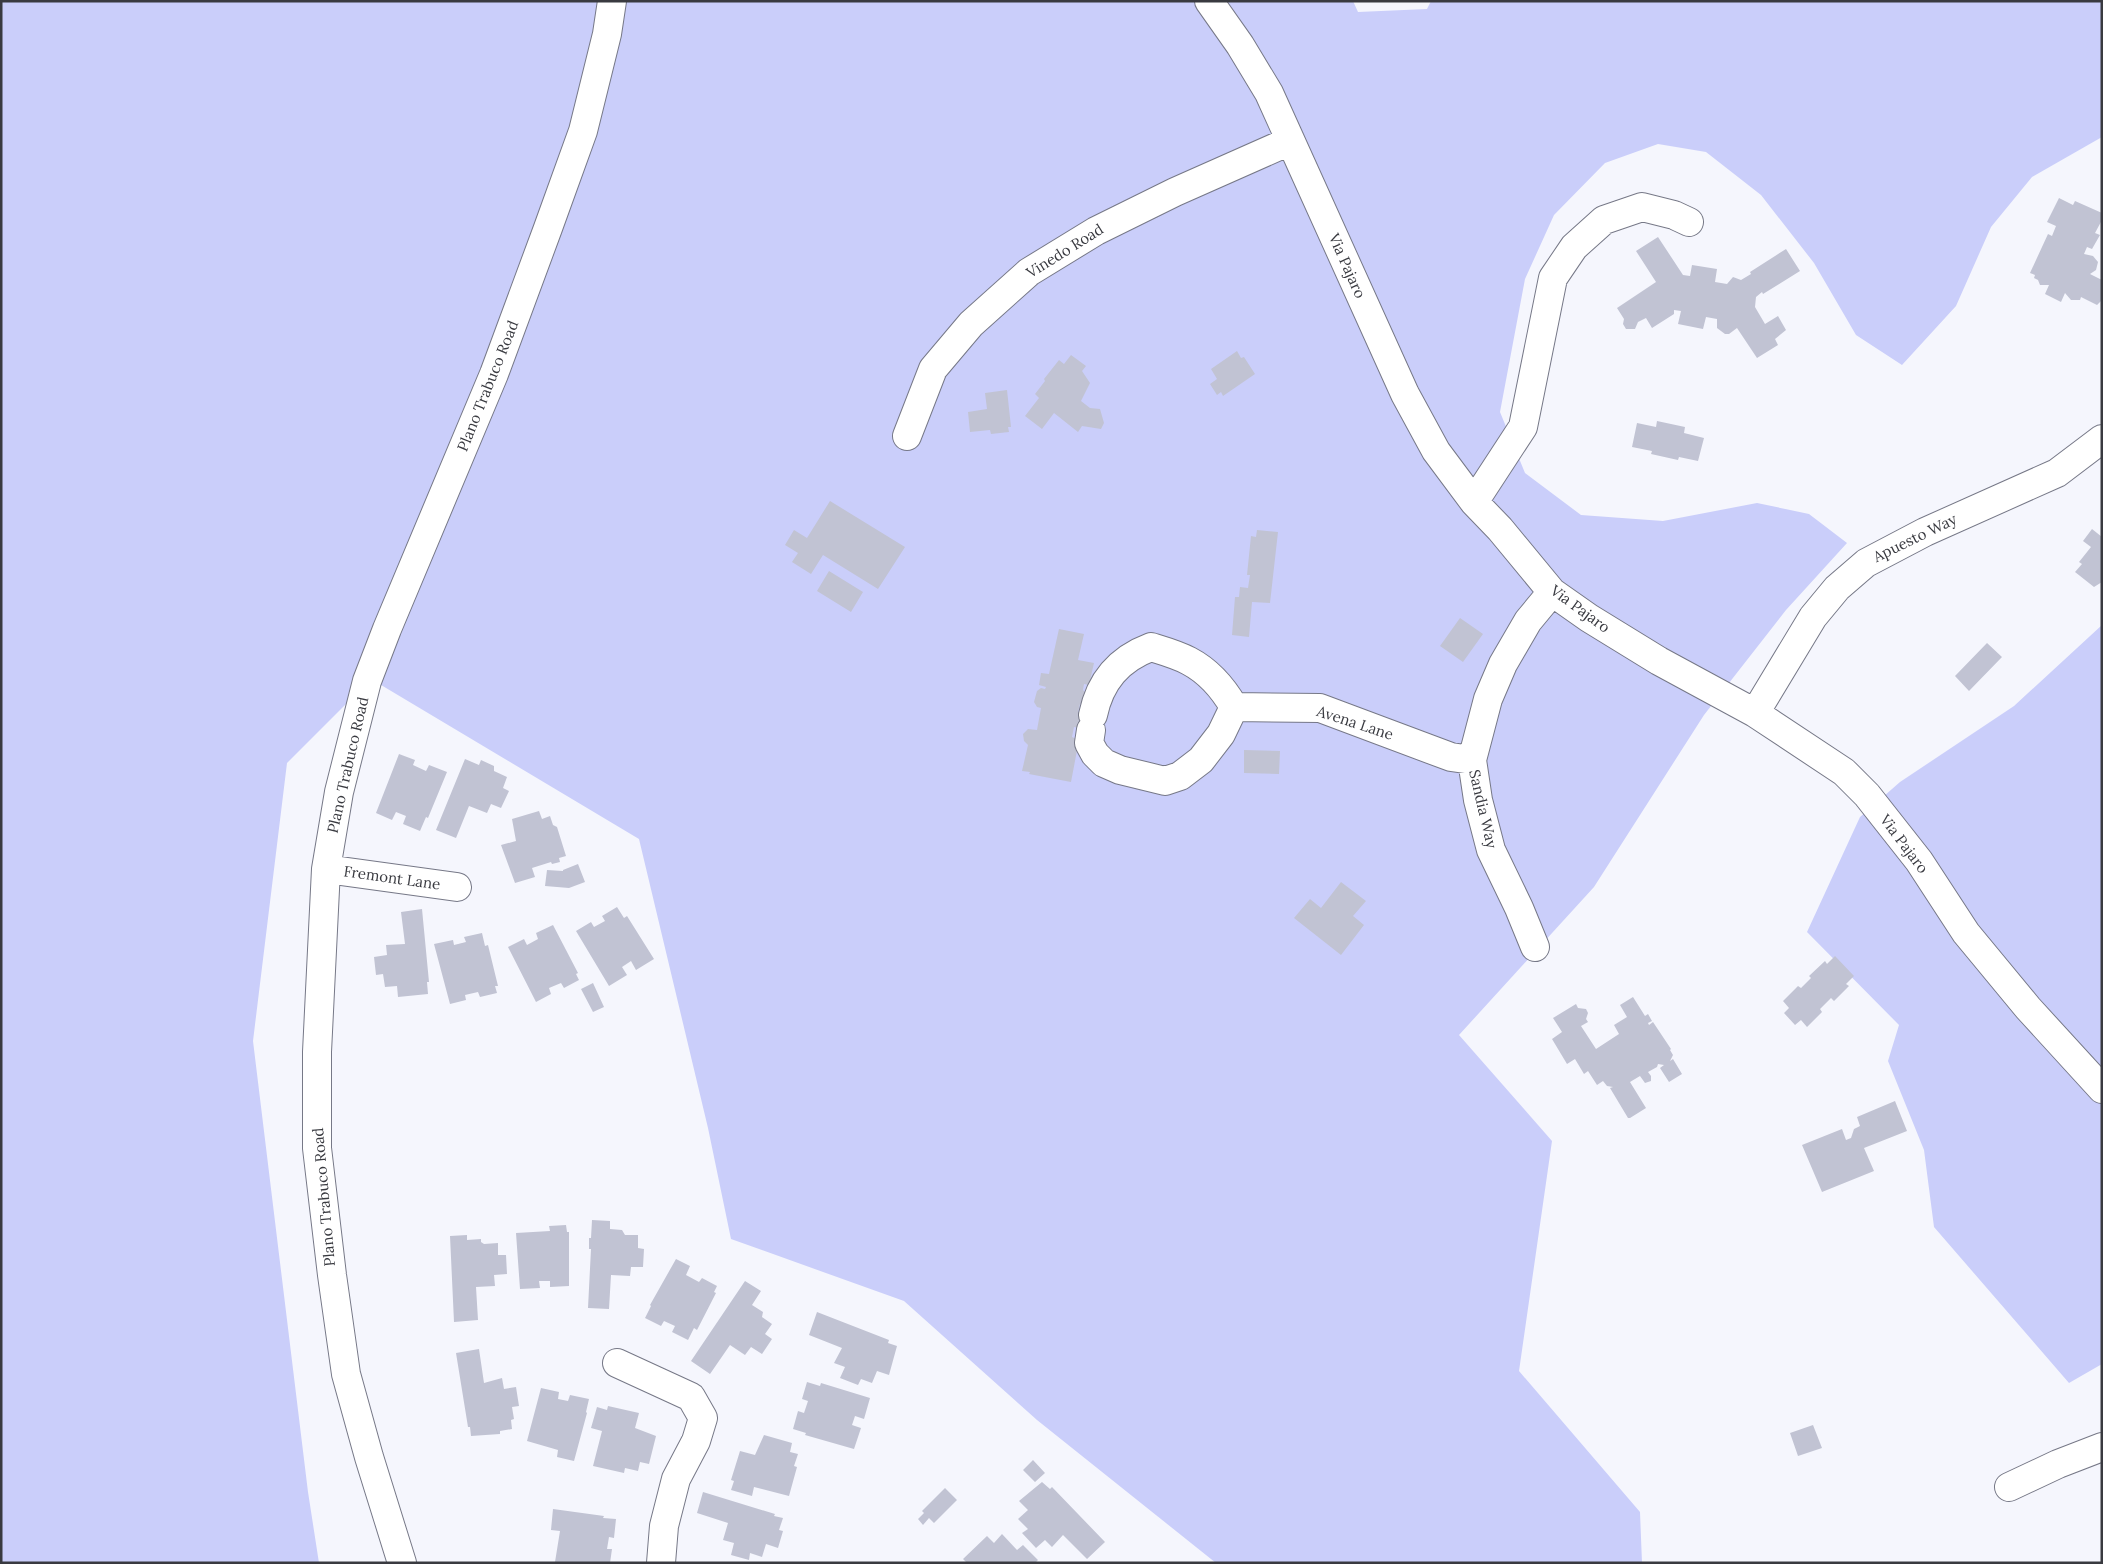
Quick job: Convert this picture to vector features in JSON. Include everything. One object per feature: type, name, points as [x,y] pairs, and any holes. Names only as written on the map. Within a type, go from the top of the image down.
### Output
[{"type":"street","name":"Plano Trabuco Road","points":[[402,1563],[346,1374],[317,1148],[317,1052],[326,869],[339,792],[367,681],[494,374],[583,131],[607,34],[612,1]]},
{"type":"street","name":"Via Pajaro","points":[[1209,1],[1240,45],[1269,93],[1405,394],[1436,451],[1474,502],[1500,529],[1552,592],[1589,618],[1659,661],[1755,713],[1844,772],[1867,795],[1919,861],[1966,933],[2028,1008],[2102,1089]]},
{"type":"street","name":"Vinedo Road","points":[[907,436],[933,369],[971,324],[1029,272],[1096,231],[1175,192],[1290,141]]},
{"type":"street","points":[[1474,502],[1522,427],[1553,278],[1574,247],[1604,220],[1642,207],[1674,215],[1689,222]]},
{"type":"street","name":"Apuesto Way","points":[[1755,713],[1813,617],[1837,588],[1866,563],[1925,532],[2058,473],[2102,438]]},
{"type":"street","name":"Sandia Way","points":[[1535,947],[1519,908],[1491,850],[1478,800],[1472,760],[1488,699],[1503,664],[1528,621],[1552,592]]},
{"type":"street","points":[[1152,647],[1190,661],[1213,679],[1234,706],[1221,734],[1201,760],[1180,776],[1165,781],[1120,770],[1104,763],[1095,754],[1089,743],[1096,698],[1110,674],[1134,653],[1152,647]]},
{"type":"street","name":"Avena Lane","points":[[1234,706],[1320,708],[1450,757],[1472,760]]},
{"type":"street","name":"Fremont Lane","points":[[326,869],[457,887]]},
{"type":"street","points":[[617,1363],[691,1397],[703,1418],[696,1441],[676,1479],[664,1526],[661,1563]]},
{"type":"street","points":[[2009,1487],[2058,1464],[2102,1447]]},
{"type":"shaded area","points":[[1,1],[1353,1],[1358,12],[1427,9],[1431,1],[2102,1],[2102,137],[2032,177],[1991,227],[1956,306],[1902,365],[1856,335],[1814,263],[1761,195],[1706,152],[1658,144],[1605,163],[1554,215],[1525,279],[1500,412],[1525,473],[1581,515],[1663,521],[1757,503],[1809,514],[1847,543],[1786,610],[1704,715],[1594,887],[1459,1035],[1552,1141],[1519,1371],[1640,1512],[1642,1563],[1216,1563],[1037,1420],[904,1301],[731,1239],[708,1128],[639,839],[371,679],[287,763],[253,1041],[308,1492],[319,1563],[1,1563]]},
{"type":"shaded area","points":[[2102,625],[2102,1364],[2069,1383],[1934,1227],[1924,1150],[1888,1061],[1899,1025],[1807,932],[1860,817],[1900,782],[2014,706]]},
{"type":"building","points":[[2059,198],[2073,205],[2075,201],[2102,213],[2102,220],[2095,233],[2100,235],[2092,249],[2087,247],[2084,254],[2093,256],[2098,262],[2096,270],[2090,274],[2102,280],[2102,300],[2097,305],[2081,297],[2080,300],[2071,300],[2065,293],[2061,302],[2045,294],[2049,285],[2040,285],[2038,280],[2034,278],[2035,275],[2030,273],[2048,234],[2052,236],[2056,226],[2047,222]]},
{"type":"building","points":[[1658,237],[1683,275],[1690,276],[1692,265],[1717,269],[1715,282],[1727,284],[1733,277],[1741,280],[1786,249],[1800,271],[1763,294],[1762,292],[1756,297],[1755,307],[1765,324],[1778,316],[1786,330],[1775,339],[1778,345],[1757,358],[1737,328],[1729,334],[1725,334],[1717,328],[1717,319],[1706,317],[1703,329],[1678,324],[1681,311],[1674,310],[1674,314],[1652,328],[1646,318],[1638,322],[1635,329],[1626,329],[1623,324],[1624,319],[1617,308],[1656,282],[1636,251]]},
{"type":"building","points":[[1237,351],[1241,358],[1244,357],[1255,374],[1223,396],[1221,392],[1217,395],[1210,384],[1217,379],[1211,369]]},
{"type":"building","points":[[1071,355],[1086,366],[1082,371],[1090,383],[1081,401],[1090,408],[1100,409],[1104,423],[1101,429],[1082,426],[1078,432],[1054,413],[1042,429],[1025,416],[1039,398],[1035,394],[1045,381],[1044,379],[1059,360],[1064,364]]},
{"type":"building","points":[[1007,390],[1011,427],[1008,427],[1009,432],[991,434],[990,430],[970,432],[968,412],[987,409],[985,393]]},
{"type":"building","points":[[1657,421],[1685,427],[1684,433],[1704,438],[1698,461],[1679,457],[1678,460],[1651,454],[1652,451],[1632,447],[1637,423],[1656,427]]},
{"type":"building","points":[[830,501],[905,547],[878,589],[823,555],[811,574],[792,562],[798,553],[785,545],[794,530],[807,538]]},
{"type":"building","points":[[2092,529],[2102,537],[2102,582],[2094,587],[2075,572],[2082,564],[2079,562],[2091,547],[2083,541]]},
{"type":"building","points":[[1257,530],[1278,532],[1270,603],[1252,602],[1249,637],[1232,635],[1235,597],[1239,597],[1240,587],[1248,588],[1250,575],[1247,575],[1251,536],[1256,537]]},
{"type":"building","points":[[829,571],[863,592],[851,612],[817,591]]},
{"type":"building","points":[[1460,618],[1483,634],[1463,662],[1440,646]]},
{"type":"building","points":[[1059,629],[1084,634],[1078,660],[1094,663],[1089,685],[1084,684],[1083,690],[1087,694],[1085,703],[1080,704],[1078,712],[1102,717],[1099,732],[1074,727],[1072,737],[1079,740],[1071,782],[1022,771],[1028,745],[1024,741],[1023,734],[1028,729],[1037,730],[1041,708],[1037,707],[1034,702],[1037,691],[1046,687],[1039,685],[1041,673],[1049,674]]},
{"type":"building","points":[[1987,643],[2002,657],[1969,691],[1955,676]]},
{"type":"building","points":[[1244,750],[1280,751],[1279,774],[1244,773]]},
{"type":"building","points":[[399,754],[415,760],[413,765],[426,771],[429,765],[447,772],[428,818],[426,817],[420,831],[403,824],[406,816],[396,812],[392,820],[376,813]]},
{"type":"building","points":[[465,759],[479,765],[481,760],[494,766],[494,771],[507,777],[503,788],[509,791],[501,808],[491,804],[487,813],[469,806],[456,838],[436,830]]},
{"type":"building","points":[[539,811],[542,819],[550,816],[553,825],[557,827],[566,856],[559,858],[560,862],[552,864],[551,862],[532,868],[535,877],[515,883],[501,845],[516,841],[512,819]]},
{"type":"building","points":[[578,864],[585,882],[569,888],[545,886],[547,870],[563,871]]},
{"type":"building","points":[[1341,882],[1366,901],[1353,916],[1364,925],[1341,955],[1294,918],[1310,899],[1321,908]]},
{"type":"building","points":[[617,907],[624,918],[627,916],[654,959],[636,970],[631,961],[622,967],[627,975],[609,986],[576,931],[591,922],[594,927],[605,921],[602,916]]},
{"type":"building","points":[[422,909],[429,982],[427,982],[428,994],[398,997],[397,986],[385,987],[383,974],[376,975],[374,957],[387,955],[386,945],[405,944],[401,912]]},
{"type":"building","points":[[553,925],[578,973],[576,974],[579,980],[564,988],[561,983],[549,988],[551,994],[536,1002],[508,947],[524,939],[527,945],[538,939],[536,933]]},
{"type":"building","points":[[482,933],[485,946],[488,945],[498,986],[495,986],[497,993],[480,997],[478,992],[465,995],[466,1000],[450,1004],[434,944],[453,940],[454,945],[466,942],[464,937]]},
{"type":"building","points":[[1835,956],[1854,976],[1846,984],[1849,986],[1834,1001],[1831,998],[1820,1009],[1822,1012],[1807,1027],[1801,1020],[1795,1025],[1784,1013],[1789,1008],[1783,1001],[1798,986],[1801,988],[1811,978],[1809,976],[1825,961],[1827,964]]},
{"type":"building","points":[[593,983],[604,1007],[593,1012],[581,989]]},
{"type":"building","points":[[1633,997],[1645,1016],[1648,1014],[1652,1021],[1648,1023],[1649,1025],[1653,1022],[1671,1049],[1673,1055],[1670,1061],[1673,1059],[1682,1074],[1669,1082],[1660,1068],[1664,1065],[1658,1064],[1657,1067],[1648,1072],[1651,1076],[1651,1081],[1645,1083],[1640,1076],[1630,1082],[1646,1108],[1628,1118],[1610,1088],[1613,1087],[1607,1086],[1603,1081],[1597,1085],[1588,1071],[1584,1074],[1575,1059],[1567,1064],[1552,1039],[1562,1032],[1553,1018],[1576,1004],[1578,1008],[1586,1009],[1588,1013],[1586,1019],[1588,1022],[1581,1026],[1596,1049],[1619,1034],[1614,1025],[1627,1017],[1620,1005]]},
{"type":"building","points":[[1895,1101],[1907,1131],[1864,1148],[1874,1171],[1822,1192],[1802,1145],[1842,1129],[1846,1140],[1851,1138],[1854,1129],[1860,1126],[1857,1117]]},
{"type":"building","points":[[592,1220],[610,1221],[610,1229],[622,1230],[625,1235],[638,1235],[638,1248],[644,1249],[643,1267],[631,1267],[630,1276],[611,1275],[609,1309],[588,1308],[591,1249],[589,1249],[589,1238],[591,1238]]},
{"type":"building","points":[[566,1225],[567,1232],[569,1232],[569,1286],[550,1287],[550,1281],[539,1281],[540,1288],[520,1289],[516,1233],[550,1231],[549,1226]]},
{"type":"building","points":[[467,1235],[467,1240],[481,1239],[481,1242],[484,1244],[498,1243],[498,1255],[506,1255],[507,1274],[494,1275],[495,1286],[476,1287],[478,1320],[454,1322],[450,1236]]},
{"type":"building","points":[[676,1259],[690,1266],[686,1275],[699,1282],[702,1278],[717,1286],[714,1292],[716,1293],[697,1330],[694,1328],[688,1340],[672,1332],[675,1326],[664,1321],[661,1326],[645,1318],[650,1305]]},
{"type":"building","points":[[745,1281],[761,1291],[752,1305],[763,1312],[762,1317],[772,1324],[765,1334],[772,1339],[762,1354],[751,1347],[745,1355],[730,1345],[710,1374],[691,1361]]},
{"type":"building","points":[[817,1312],[889,1340],[888,1343],[897,1346],[889,1375],[877,1371],[872,1383],[861,1379],[858,1385],[840,1378],[845,1367],[834,1363],[842,1348],[809,1335]]},
{"type":"building","points":[[479,1349],[484,1383],[502,1378],[504,1389],[516,1387],[519,1406],[512,1407],[514,1419],[511,1420],[512,1429],[500,1431],[500,1434],[471,1436],[470,1427],[468,1427],[456,1353]]},
{"type":"building","points":[[807,1382],[820,1386],[821,1383],[870,1398],[864,1419],[855,1416],[852,1425],[861,1428],[854,1449],[805,1435],[806,1433],[793,1429],[798,1411],[804,1413],[808,1401],[802,1399]]},
{"type":"building","points":[[541,1388],[559,1392],[558,1399],[568,1401],[570,1395],[589,1399],[574,1461],[557,1457],[558,1450],[527,1441]]},
{"type":"building","points":[[608,1406],[639,1413],[635,1428],[656,1436],[649,1464],[640,1462],[638,1471],[625,1468],[624,1473],[593,1466],[602,1431],[591,1428],[597,1407],[607,1410]]},
{"type":"building","points":[[1813,1425],[1822,1448],[1798,1456],[1790,1433]]},
{"type":"building","points":[[764,1435],[792,1443],[790,1452],[798,1454],[794,1466],[797,1467],[789,1496],[754,1487],[752,1496],[731,1490],[734,1481],[731,1480],[740,1451],[755,1455]]},
{"type":"building","points":[[1033,1460],[1045,1473],[1035,1482],[1023,1470]]},
{"type":"building","points":[[1042,1482],[1050,1489],[1052,1487],[1105,1542],[1087,1559],[1063,1535],[1052,1547],[1045,1540],[1036,1548],[1022,1533],[1028,1529],[1018,1519],[1028,1510],[1019,1501]]},
{"type":"building","points":[[945,1488],[957,1500],[934,1523],[929,1518],[923,1525],[918,1519],[924,1513],[922,1511]]},
{"type":"building","points":[[703,1492],[783,1518],[779,1530],[783,1531],[778,1548],[766,1544],[762,1557],[750,1553],[749,1560],[731,1555],[734,1543],[723,1540],[728,1523],[697,1513]]},
{"type":"building","points":[[553,1509],[616,1519],[614,1538],[609,1537],[607,1549],[612,1549],[610,1563],[555,1562],[560,1531],[551,1530]]},
{"type":"building","points":[[1002,1534],[1017,1550],[1023,1545],[1038,1560],[1035,1563],[967,1563],[963,1559],[987,1536],[994,1543]]}]
